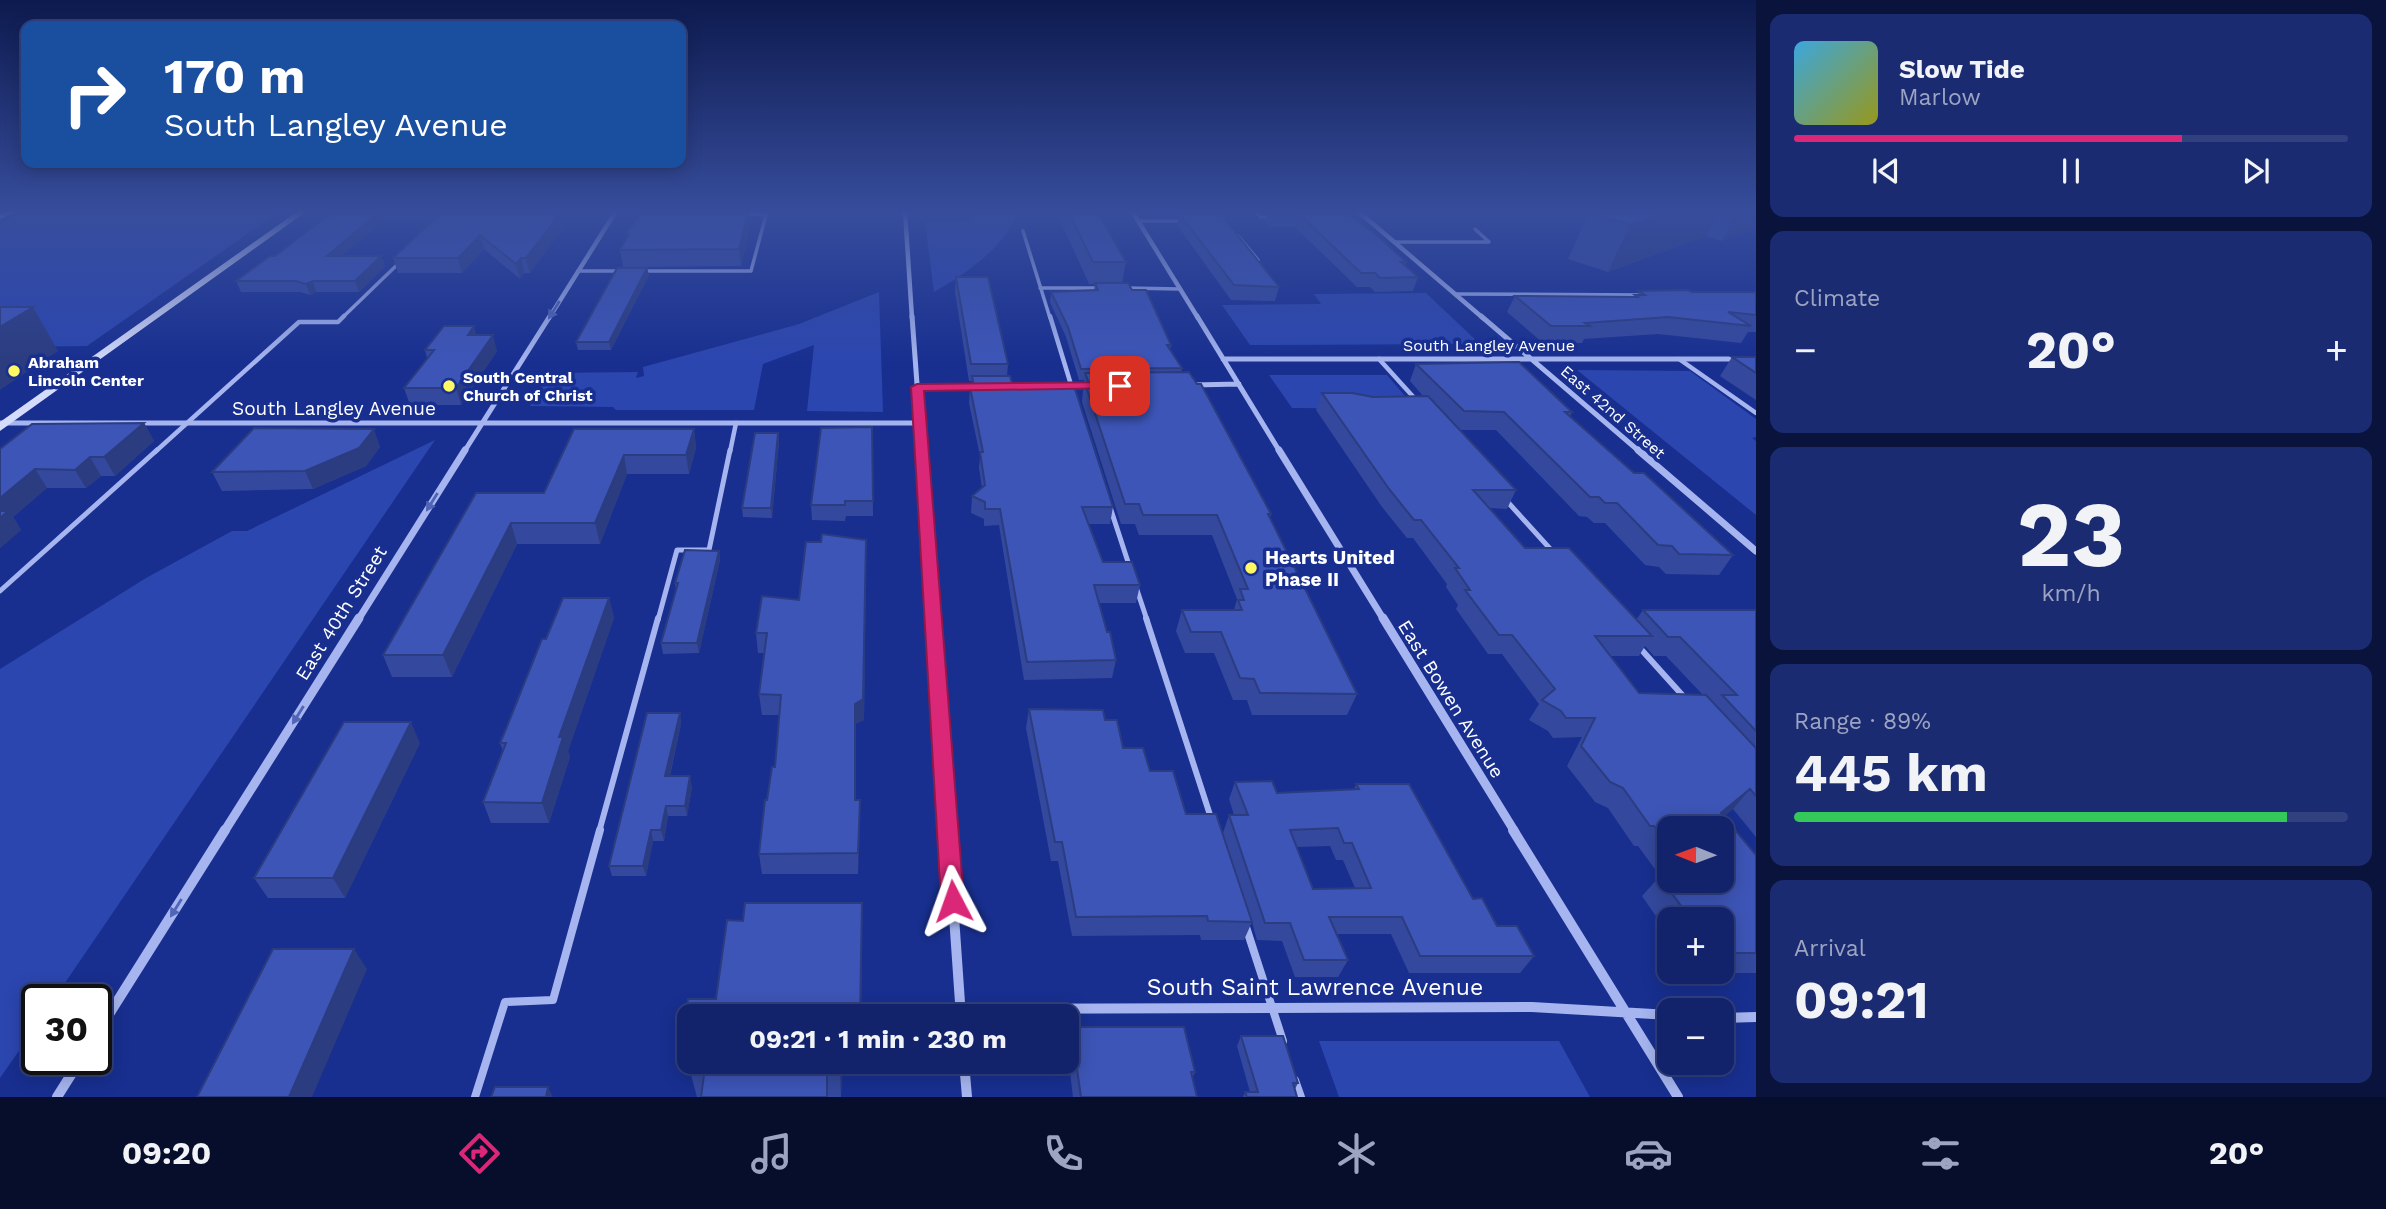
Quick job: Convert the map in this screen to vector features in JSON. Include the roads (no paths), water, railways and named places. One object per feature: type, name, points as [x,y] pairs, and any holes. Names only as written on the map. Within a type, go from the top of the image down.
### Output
[{"type":"street","points":[[2,425],[231,262]]},
{"type":"street","name":"East 40th Street","points":[[112,1010],[584,262]]},
{"type":"street","points":[[908,262],[960,1004]]},
{"type":"street","name":"East Bowen Avenue","points":[[1163,262],[1678,1097]]},
{"type":"street","name":"East 42nd Street","points":[[1418,262],[1756,551]]},
{"type":"street","name":"South Langley Avenue","points":[[1223,359],[1756,359]]},
{"type":"street","points":[[1181,385],[1239,384]]},
{"type":"street","points":[[917,387],[1098,386]]},
{"type":"street","name":"South Langley Avenue","points":[[2,425],[920,423]]},
{"type":"street","name":"South Saint Lawrence Avenue","points":[[1079,1011],[1532,1007],[1657,1014]]},
{"type":"street","points":[[1734,1018],[1756,1017]]},
{"type":"street","points":[[965,1074],[967,1097]]},
{"type":"street","points":[[57,1097],[71,1075]]},
{"type":"lane","points":[[0,591],[299,322],[338,322],[401,262]]},
{"type":"lane","points":[[578,271],[751,271],[753,262]]},
{"type":"lane","points":[[1032,262],[1075,397]]},
{"type":"lane","points":[[1040,288],[1107,288]]},
{"type":"lane","points":[[1121,288],[1180,289]]},
{"type":"lane","points":[[1456,294],[1645,295]]},
{"type":"lane","points":[[1379,359],[1420,404]]},
{"type":"lane","points":[[1679,359],[1756,413]]},
{"type":"lane","points":[[475,1097],[505,1002],[554,1000],[677,550],[709,550],[736,423]]},
{"type":"lane","points":[[1504,498],[1560,560]]},
{"type":"lane","points":[[1109,503],[1212,822]]},
{"type":"lane","points":[[1635,643],[1691,705]]},
{"type":"lane","points":[[1242,915],[1285,1049]]},
{"type":"lane","points":[[1293,1073],[1301,1097]]},
{"type":"place","name":"Abraham Lincoln Center","points":[[14,371]]},
{"type":"place","name":"South Central Church of Christ","points":[[449,386]]},
{"type":"place","name":"Hearts United Phase II","points":[[1251,568]]}]
